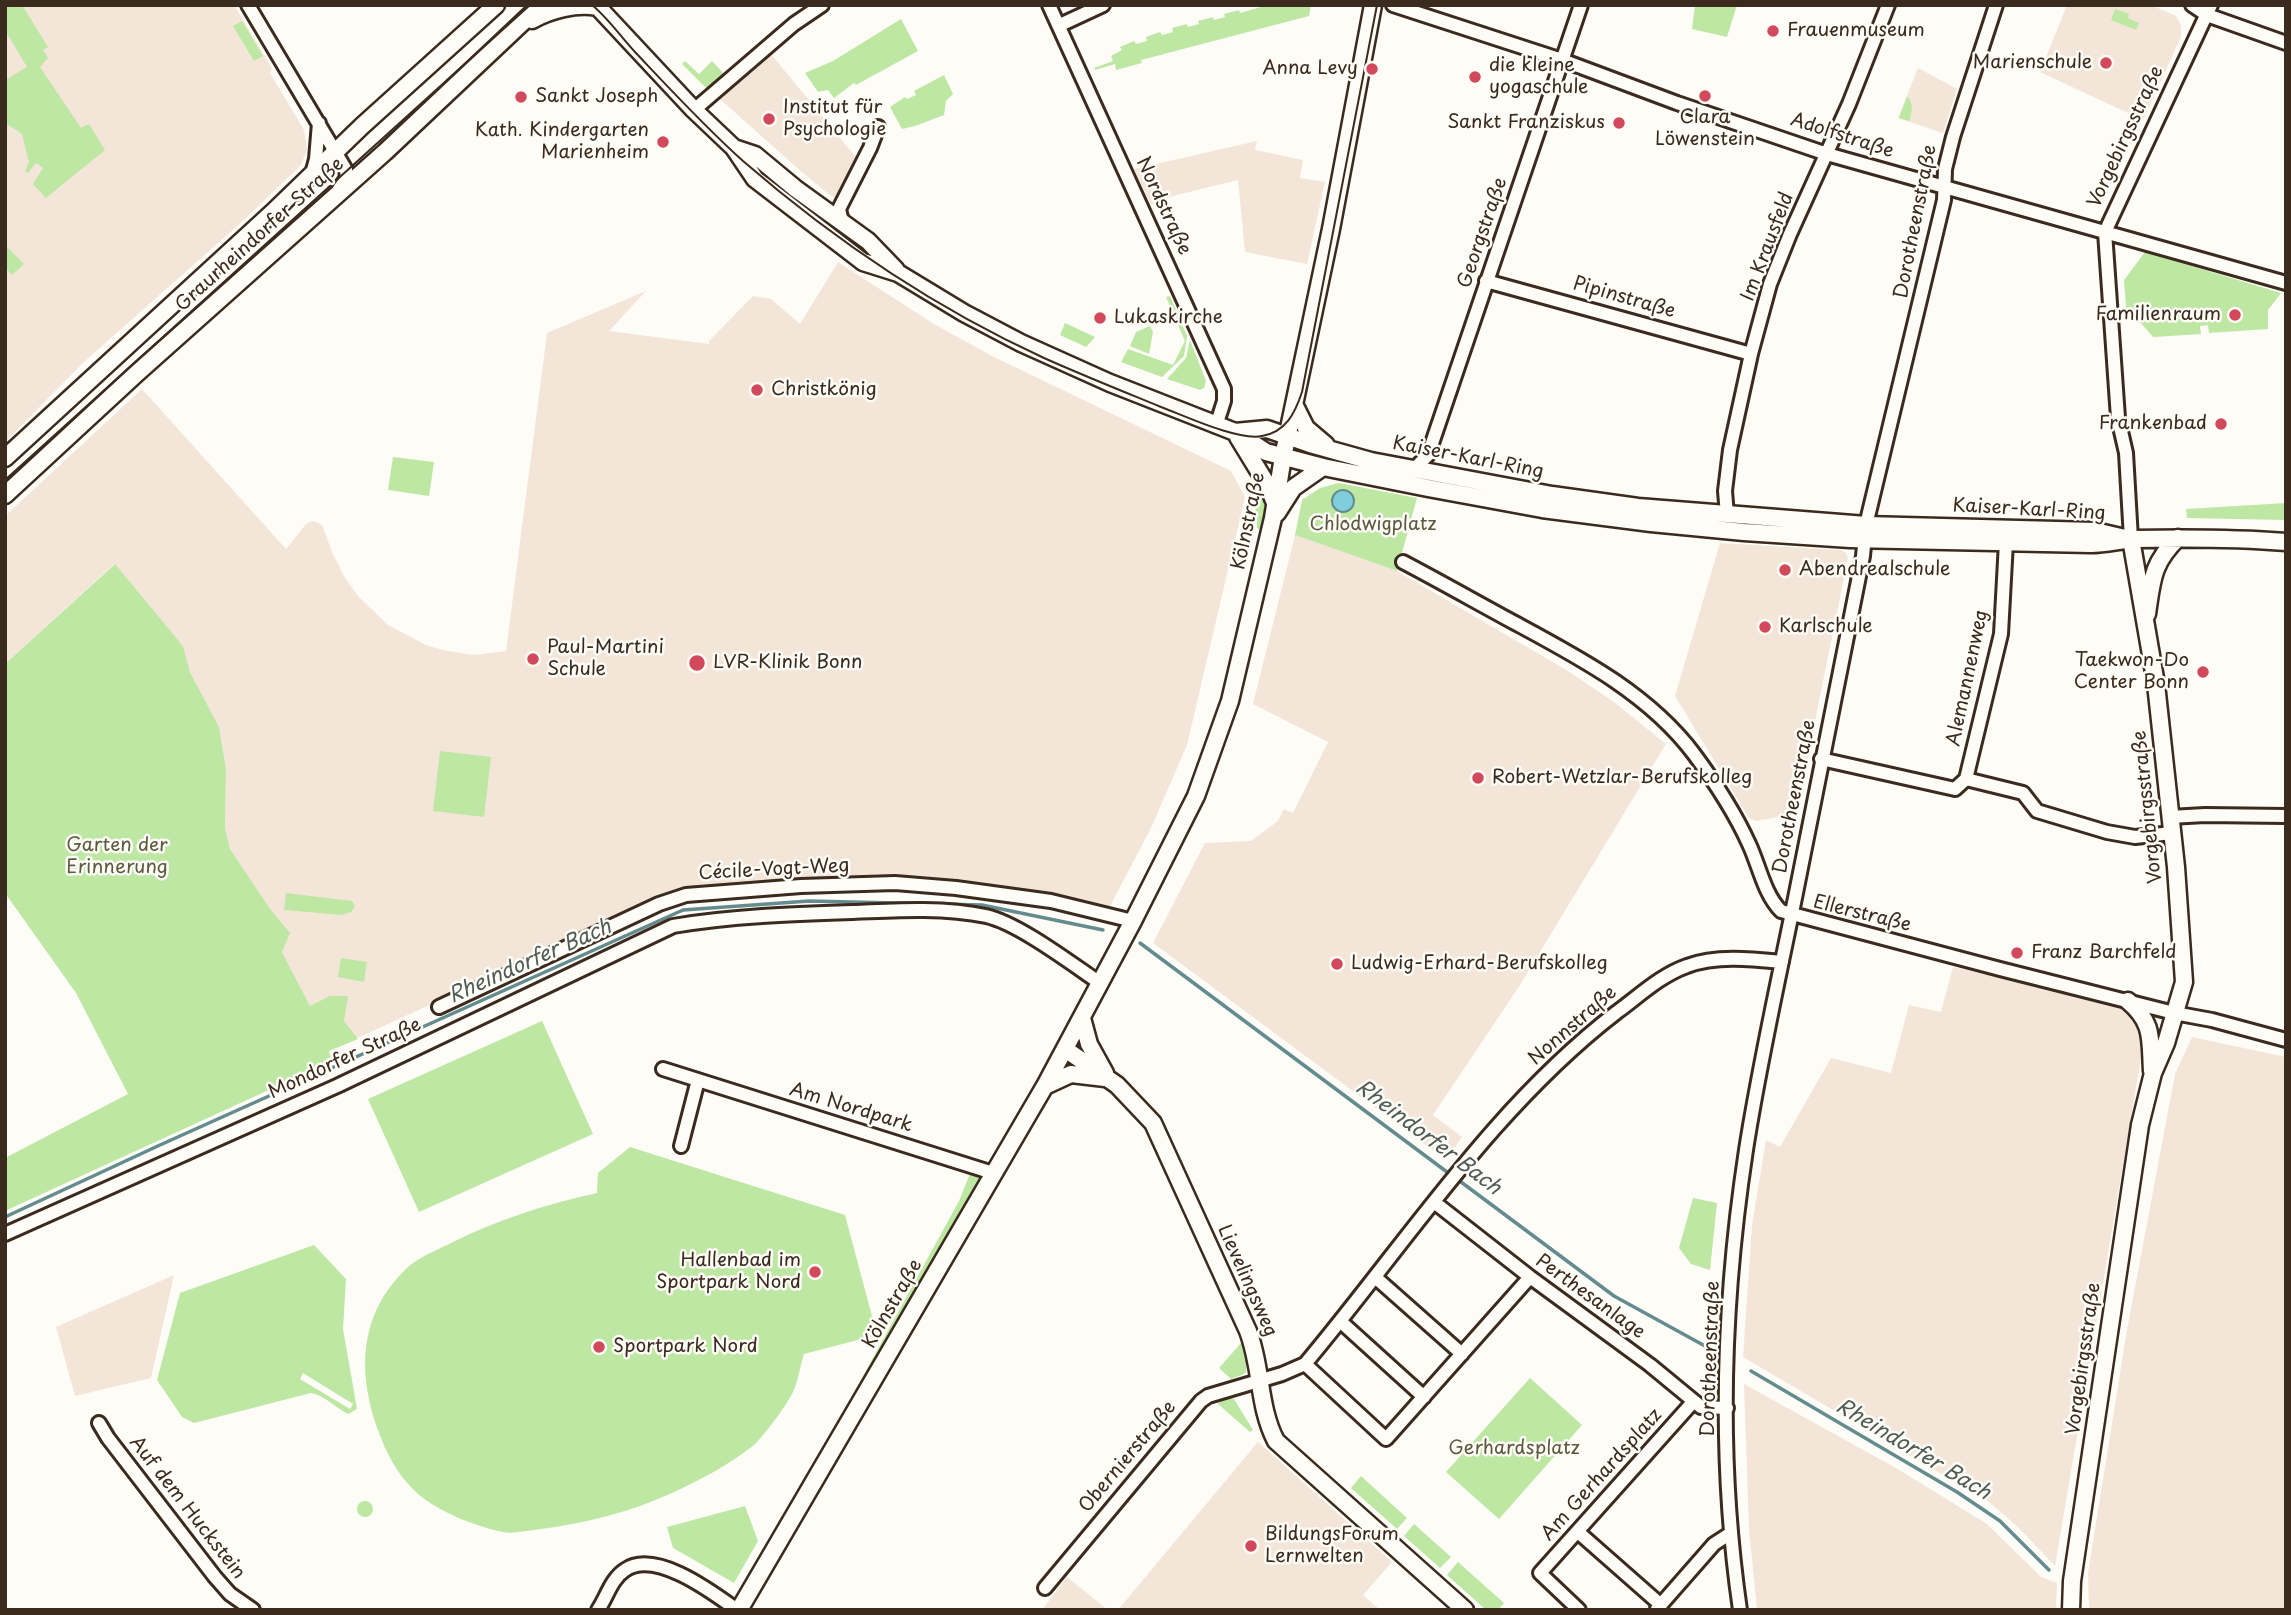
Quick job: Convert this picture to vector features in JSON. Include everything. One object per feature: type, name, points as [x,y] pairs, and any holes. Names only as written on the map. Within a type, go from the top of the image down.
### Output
[{"type":"main road","name":"Graurheindorfer Straße","points":[[5,458],[496,5]]},
{"type":"main road","name":"Graurheindorfer Straße","points":[[5,495],[521,27],[541,5]]},
{"type":"main road","name":"Kölnstraße","points":[[738,1610],[1045,1086],[1196,796],[1230,701],[1275,511],[1283,456],[1373,5]]},
{"type":"main road","points":[[521,27],[544,13],[596,6]]},
{"type":"main road","name":"Kaiser-Karl-Ring","points":[[596,6],[694,110],[734,148],[755,179],[863,262],[898,273],[964,313],[1021,343],[1110,383],[1235,432],[1266,452],[1323,467],[1542,509],[1637,522],[1744,532],[2095,531],[2131,539]]},
{"type":"main road","name":"Kaiser-Karl-Ring","points":[[734,148],[755,155],[796,189],[869,241],[898,273]]},
{"type":"main road","points":[[1295,406],[1306,428],[1333,451]]},
{"type":"main road","name":"Kaiser-Karl-Ring","points":[[1235,432],[1267,429],[1333,451],[1414,469],[1552,495],[1638,507],[1866,532],[2006,542],[2108,544],[2131,539]]},
{"type":"main road","points":[[1235,432],[1268,486],[1275,511]]},
{"type":"main road","points":[[1266,452],[1282,449],[1288,437]]},
{"type":"main road","points":[[1283,456],[1291,447],[1310,444]]},
{"type":"main road","points":[[1275,511],[1293,488],[1323,467]]},
{"type":"main road","points":[[2145,625],[2157,566],[2163,552],[2178,538]]},
{"type":"main road","points":[[2131,539],[2286,542]]},
{"type":"main road","name":"Vorgebirgsstraße","points":[[2071,1610],[2072,1581],[2140,1125],[2153,1073],[2166,1043],[2184,982],[2156,684],[2131,539]]},
{"type":"main road","points":[[2128,1001],[2141,1012],[2147,1022],[2153,1073]]},
{"type":"main road","points":[[1082,1018],[1089,1044],[1108,1078]]},
{"type":"main road","name":"Lievelingsweg","points":[[1065,1049],[1108,1078],[1153,1124],[1248,1331],[1261,1380],[1265,1414],[1276,1441],[1465,1610]]},
{"type":"main road","points":[[1045,1086],[1071,1074],[1108,1078]]},
{"type":"street","points":[[248,5],[346,170],[346,178],[337,192]]},
{"type":"street","points":[[694,110],[794,24],[822,5]]},
{"type":"street","name":"Nordstraße","points":[[1049,5],[1224,389],[1224,401],[1216,426]]},
{"type":"street","points":[[1060,25],[1103,5]]},
{"type":"street","name":"Adolfstraße","points":[[1393,5],[1562,60],[1676,103],[1827,154],[2286,283]]},
{"type":"street","name":"Georgstraße","points":[[1414,469],[1428,455],[1581,5]]},
{"type":"street","name":"Im Krausfeld","points":[[1727,515],[1725,491],[1730,450],[1770,284],[1888,5]]},
{"type":"street","name":"Dorotheenstraße","points":[[1740,1610],[1731,1533],[1727,1408],[1731,1299],[1741,1187],[1754,1106],[1866,532],[1944,200],[1945,169],[1997,5]]},
{"type":"street","points":[[2192,5],[2286,43]]},
{"type":"street","name":"Vorgebirgsstraße","points":[[2131,539],[2126,453],[2118,418],[2105,232],[2209,10]]},
{"type":"street","points":[[312,174],[319,123]]},
{"type":"street","points":[[842,222],[839,209],[878,127]]},
{"type":"street","points":[[346,170],[367,167]]},
{"type":"street","name":"Pipinstraße","points":[[1486,281],[1751,354]]},
{"type":"street","name":"Alemannenweg","points":[[1966,779],[2001,634],[2006,542]]},
{"type":"street","name":"Ellerstraße","points":[[1403,562],[1540,636],[1600,672],[1640,699],[1664,720],[1693,754],[1722,797],[1748,841],[1776,906],[1781,911],[2286,1040]]},
{"type":"street","points":[[1821,759],[1955,789],[1966,779],[2023,793],[2037,811],[2135,837],[2196,815],[2286,816]]},
{"type":"street","name":"Cécile-Vogt-Weg","points":[[439,1007],[659,904],[686,895],[801,886],[895,883],[1051,901],[1133,921]]},
{"type":"street","name":"Mondorfer Straße","points":[[5,1234],[337,1086],[673,926],[710,920],[880,911],[987,916],[1015,928],[1100,984]]},
{"type":"street","name":"Nonnstraße","points":[[1305,1364],[1464,1166],[1539,1080],[1594,1029],[1677,970],[1704,961],[1749,959],[1782,962]]},
{"type":"street","name":"Am Nordpark","points":[[663,1069],[993,1173]]},
{"type":"street","points":[[681,1146],[698,1080]]},
{"type":"street","name":"Perthesanlage","points":[[1434,1202],[1650,1365],[1693,1402]]},
{"type":"street","points":[[1375,1277],[1462,1354]]},
{"type":"street","points":[[1305,1364],[1386,1439],[1530,1277]]},
{"type":"street","points":[[1340,1321],[1424,1397]]},
{"type":"street","name":"Obernierstraße","points":[[1045,1588],[1201,1402],[1208,1396],[1305,1364]]},
{"type":"street","points":[[1693,1402],[1701,1407],[1727,1408]]},
{"type":"street","name":"Am Gerhardsplatz","points":[[1579,1610],[1540,1573],[1693,1402]]},
{"type":"street","name":"Auf dem Huckstein","points":[[99,1423],[215,1577],[230,1594],[253,1610]]},
{"type":"street","points":[[1578,1532],[1658,1607],[1714,1544],[1731,1533]]},
{"type":"street","points":[[598,1610],[616,1578],[624,1570],[644,1563],[657,1565],[690,1580],[738,1610]]},
{"type":"shaded area","points":[[5,5],[234,5],[272,68],[270,73],[304,130],[307,150],[301,165],[244,220],[85,361],[5,442]]},
{"type":"shaded area","name":"Marienschule","points":[[2067,5],[2151,5],[2176,16],[2181,26],[2181,37],[2143,120],[2040,72]]},
{"type":"shaded area","points":[[770,53],[868,172],[849,207],[827,193],[720,99]]},
{"type":"shaded area","points":[[1918,68],[1957,89],[1943,133],[1898,118]]},
{"type":"shaded area","points":[[1257,141],[1255,150],[1303,160],[1300,178],[1325,182],[1307,264],[1245,252],[1238,180],[1173,196],[1151,205],[1134,169]]},
{"type":"shaded area","name":"LVR-Klinik Bonn","points":[[838,262],[934,324],[992,356],[1231,471],[1245,497],[1187,745],[1151,828],[1109,908],[1021,890],[937,881],[800,881],[646,906],[329,1051],[310,1006],[282,952],[289,933],[230,849],[225,828],[226,769],[219,727],[190,672],[183,646],[114,564],[5,664],[5,516],[142,389],[286,549],[307,523],[314,521],[322,525],[345,578],[358,596],[388,625],[426,645],[442,650],[474,655],[506,651],[547,333],[646,291],[609,331],[709,344],[753,296],[771,299],[800,324]]},
{"type":"shaded area","name":"Robert-Wetzlar-Berufskolleg","points":[[1295,535],[1397,571],[1568,671],[1614,702],[1666,744],[1520,985],[1433,1115],[1462,1137],[1446,1160],[1153,943],[1205,843],[1251,841],[1278,821],[1284,809],[1293,813],[1328,742],[1253,704]]},
{"type":"shaded area","name":"Karlschule","points":[[1720,543],[1841,550],[1848,558],[1797,810],[1791,815],[1756,821],[1749,818],[1675,696]]},
{"type":"shaded area","points":[[1953,967],[2149,1011],[2055,1566],[2020,1529],[1989,1502],[1743,1357],[1752,1225],[1766,1140],[1780,1147],[1831,1058],[1891,1073],[1909,1005],[1941,1012]]},
{"type":"shaded area","points":[[2192,1037],[2286,1057],[2286,1610],[2089,1610],[2088,1573],[2127,1330],[2175,1074]]},
{"type":"shaded area","points":[[174,1275],[151,1378],[75,1396],[56,1327]]},
{"type":"shaded area","points":[[1744,1384],[1896,1468],[1987,1524],[2041,1577],[2057,1583],[2056,1610],[1757,1610],[1749,1529]]},
{"type":"shaded area","points":[[1258,1442],[1392,1562],[1363,1595],[1380,1610],[1118,1610]]},
{"type":"shaded area","points":[[1067,1577],[1108,1610],[1042,1610]]},
{"type":"green space","points":[[5,5],[22,5],[48,47],[43,50],[48,58],[40,67],[81,128],[89,124],[105,150],[46,198],[33,184],[43,168],[36,163],[28,173],[25,171],[29,162],[22,134],[5,123],[5,80],[27,67],[5,30]]},
{"type":"green space","points":[[1268,5],[1311,5],[1309,16],[1141,60],[1142,63],[1116,70],[1115,64],[1095,70],[1094,68],[1113,61],[1111,56],[1122,50],[1120,47],[1134,41],[1136,44],[1147,41],[1146,37],[1160,32],[1162,35],[1173,32],[1172,28],[1187,24],[1188,27],[1199,24],[1198,21],[1213,17],[1214,20],[1225,17],[1224,14],[1239,10],[1240,13]]},
{"type":"green space","points":[[1695,5],[1737,5],[1727,37],[1692,29]]},
{"type":"green space","points":[[2115,9],[2129,14],[2128,18],[2139,23],[2136,30],[2111,20]]},
{"type":"green space","points":[[901,19],[918,51],[856,85],[854,83],[834,98],[828,90],[818,92],[805,73],[833,61]]},
{"type":"green space","points":[[242,21],[263,56],[254,61],[233,26]]},
{"type":"green space","points":[[685,61],[699,74],[712,61],[725,75],[708,90],[682,64]]},
{"type":"green space","points":[[944,75],[953,94],[946,101],[944,115],[902,129],[890,107],[905,97],[907,99],[916,95],[914,91]]},
{"type":"green space","points":[[1907,97],[1912,105],[1909,121],[1899,118]]},
{"type":"green space","points":[[5,245],[24,264],[12,275],[5,267]]},
{"type":"green space","points":[[2145,252],[2281,293],[2268,310],[2268,329],[2209,333],[2208,325],[2200,326],[2201,334],[2153,337],[2141,323],[2127,318],[2124,280]]},
{"type":"green space","points":[[1170,296],[1187,336],[1184,356],[1162,377],[1121,362],[1128,349],[1173,365],[1185,341],[1166,297]]},
{"type":"green space","points":[[1065,323],[1095,337],[1086,347],[1060,335]]},
{"type":"green space","points":[[1150,326],[1153,332],[1149,354],[1130,346],[1136,332]]},
{"type":"green space","points":[[1190,340],[1206,381],[1204,388],[1200,390],[1167,379],[1186,358]]},
{"type":"green space","points":[[393,457],[434,462],[429,496],[388,490]]},
{"type":"green space","points":[[1255,477],[1266,500],[1261,530],[1257,528]]},
{"type":"green space","name":"Chlodwigplatz","points":[[1339,483],[1417,498],[1397,571],[1295,535],[1302,500],[1320,488]]},
{"type":"green space","points":[[2286,503],[2286,520],[2187,518],[2186,509]]},
{"type":"green space","name":"Garten der Erinnerung","points":[[115,564],[183,646],[190,672],[219,727],[226,769],[225,828],[230,849],[290,933],[282,952],[310,1006],[330,996],[348,996],[344,1021],[358,1039],[329,1051],[332,1061],[5,1211],[5,1158],[128,1094],[76,993],[5,893],[5,664]]},
{"type":"green space","points":[[440,751],[491,757],[484,817],[433,811]]},
{"type":"green space","points":[[286,893],[352,901],[355,906],[351,912],[342,915],[284,910]]},
{"type":"green space","points":[[341,958],[367,962],[364,982],[338,977]]},
{"type":"green space","points":[[542,1021],[593,1134],[419,1212],[368,1099]]},
{"type":"green space","name":"Sportpark Nord","points":[[630,1147],[845,1215],[877,1335],[804,1354],[792,1394],[754,1445],[714,1472],[655,1500],[587,1521],[514,1533],[480,1526],[446,1512],[417,1493],[398,1472],[378,1430],[371,1408],[365,1365],[366,1345],[379,1305],[390,1286],[406,1269],[425,1256],[501,1221],[558,1202],[597,1193],[598,1173]]},
{"type":"green space","points":[[971,1171],[978,1175],[980,1183],[857,1395],[852,1396],[959,1201]]},
{"type":"green space","points":[[1693,1198],[1717,1203],[1710,1270],[1691,1264],[1679,1248]]},
{"type":"green space","points":[[314,1245],[346,1279],[343,1329],[357,1409],[348,1414],[321,1396],[311,1393],[194,1423],[182,1417],[157,1380],[180,1293]],"holes":[[[303,1373],[353,1404],[350,1409],[300,1379]]]},
{"type":"green space","points":[[1241,1343],[1246,1373],[1231,1379],[1219,1368]]},
{"type":"green space","name":"Gerhardsplatz","points":[[1530,1378],[1582,1425],[1499,1519],[1446,1472]]},
{"type":"green space","points":[[1223,1397],[1234,1399],[1253,1430],[1250,1432],[1218,1404]]},
{"type":"green space","points":[[1361,1476],[1407,1518],[1397,1529],[1351,1488]]},
{"type":"green space","points":[[365,1501],[371,1503],[371,1515],[365,1517],[359,1515],[357,1509],[359,1503]]},
{"type":"green space","points":[[745,1506],[758,1541],[734,1583],[673,1548],[667,1527]]},
{"type":"green space","points":[[1414,1524],[1451,1557],[1440,1568],[1404,1536]]},
{"type":"green space","points":[[1458,1562],[1504,1603],[1498,1610],[1486,1610],[1447,1575]]},
{"type":"water","points":[[1343,490],[1353,497],[1354,501],[1347,511],[1343,512],[1333,505],[1332,501],[1339,491]]},
{"type":"waterway","name":"Rheindorfer Bach","points":[[5,1217],[683,910],[809,901],[982,905],[1103,930]]},
{"type":"waterway","name":"Rheindorfer Bach","points":[[1140,943],[1451,1175]]},
{"type":"waterway","name":"Rheindorfer Bach","points":[[1457,1179],[1614,1296],[1705,1346]]},
{"type":"waterway","name":"Rheindorfer Bach","points":[[1751,1371],[1957,1492],[2000,1521],[2049,1570]]},
{"type":"tram line","points":[[5,480],[530,5]]},
{"type":"tram line","points":[[592,5],[688,108],[743,161],[813,218],[886,270],[964,317],[1044,358],[1197,421],[1252,437],[1270,434],[1283,426],[1293,414],[1302,392],[1377,5]]},
{"type":"place","name":"Frauenmuseum","points":[[1773,31]]},
{"type":"place","name":"Marienschule","points":[[2106,63]]},
{"type":"place","name":"Anna Levy","points":[[1372,69]]},
{"type":"place","name":"die kleine yogaschule","points":[[1475,77]]},
{"type":"place","name":"Clara Löwenstein","points":[[1705,96]]},
{"type":"place","name":"Sankt Joseph","points":[[521,97]]},
{"type":"place","name":"Institut für Psychologie","points":[[769,119]]},
{"type":"place","name":"Sankt Franziskus","points":[[1619,123]]},
{"type":"place","name":"Kath. Kindergarten Marienheim","points":[[663,142]]},
{"type":"place","name":"Familienraum","points":[[2235,315]]},
{"type":"place","name":"Lukaskirche","points":[[1100,318]]},
{"type":"place","name":"Christkönig","points":[[757,390]]},
{"type":"place","name":"Frankenbad","points":[[2221,424]]},
{"type":"place","name":"Abendrealschule","points":[[1785,570]]},
{"type":"place","name":"Karlschule","points":[[1765,627]]},
{"type":"place","name":"Paul-Martini Schule","points":[[533,659]]},
{"type":"place","name":"LVR-Klinik Bonn","points":[[697,663]]},
{"type":"place","name":"Taekwon-Do Center Bonn","points":[[2203,672]]},
{"type":"place","name":"Robert-Wetzlar-Berufskolleg","points":[[1478,778]]},
{"type":"place","name":"Franz Barchfeld","points":[[2017,953]]},
{"type":"place","name":"Ludwig-Erhard-Berufskolleg","points":[[1337,964]]},
{"type":"place","name":"Hallenbad im Sportpark Nord","points":[[815,1272]]},
{"type":"place","name":"Sportpark Nord","points":[[599,1347]]},
{"type":"place","name":"BildungsForum Lernwelten","points":[[1251,1546]]}]
